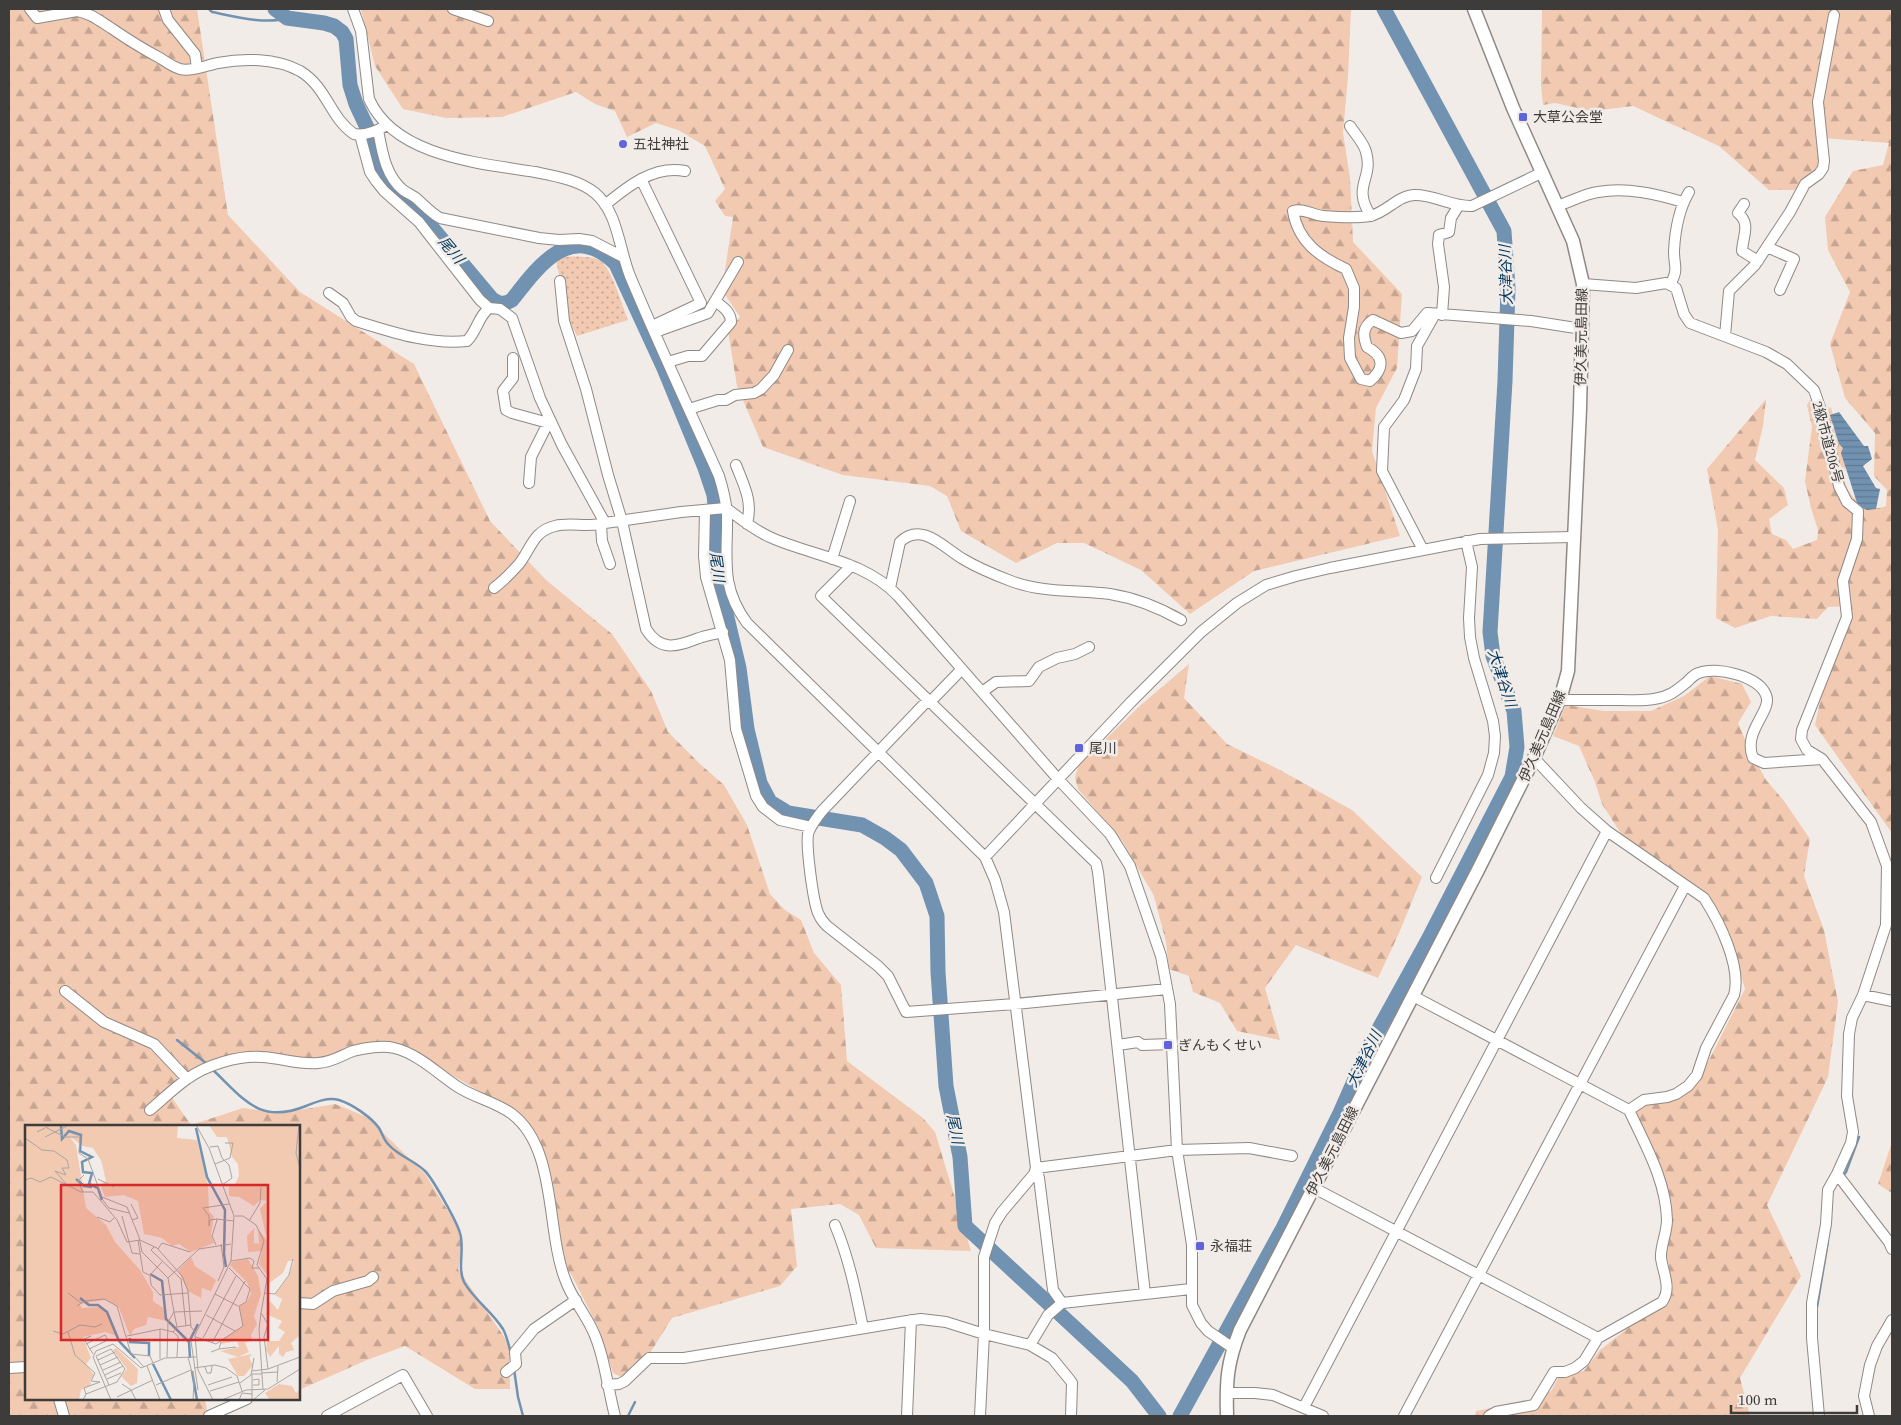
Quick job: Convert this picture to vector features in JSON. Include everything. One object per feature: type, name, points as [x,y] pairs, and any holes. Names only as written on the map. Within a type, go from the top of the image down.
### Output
[{"type":"main road","name":"伊久美元島田線","points":[[1227,1416],[1230,1346],[1314,1188],[1534,758],[1560,700],[1568,671],[1583,284],[1573,241],[1541,174],[1474,9]]},
{"type":"street","points":[[30,9],[37,18],[60,12],[83,12],[137,46],[179,69],[197,68],[233,60],[288,66],[309,77],[324,95],[342,124],[354,134],[372,131],[414,143],[438,153],[470,161],[546,174],[582,185],[594,192],[605,205],[613,222],[623,257],[719,476],[724,509],[727,581],[739,613],[746,623],[985,857],[1001,897],[1053,1290],[1059,1304]]},
{"type":"street","points":[[164,9],[168,20],[195,54],[197,68]]},
{"type":"street","points":[[353,9],[361,31],[369,99],[374,109],[370,172],[384,191],[419,222],[480,300],[489,308],[500,309],[512,318],[550,424],[603,524],[602,542],[610,564]]},
{"type":"street","points":[[453,9],[488,21]]},
{"type":"street","points":[[1725,336],[1729,292],[1758,261],[1790,212],[1804,184],[1819,174],[1823,168],[1824,161],[1818,102],[1834,15]]},
{"type":"street","points":[[1350,126],[1366,152],[1368,163],[1362,188],[1362,198],[1371,216]]},
{"type":"street","points":[[372,131],[384,161],[396,182],[403,190],[440,218],[539,238],[592,241],[623,257]]},
{"type":"street","points":[[605,205],[627,187],[641,179],[665,170],[685,171]]},
{"type":"street","points":[[1541,174],[1472,206],[1459,205],[1421,195],[1412,195],[1371,216],[1321,216],[1299,209],[1293,211],[1306,241],[1324,259],[1346,269],[1354,288],[1350,358],[1361,379],[1370,381],[1378,374],[1380,361],[1377,353],[1367,347],[1363,335],[1367,324],[1373,320],[1401,333],[1412,331],[1431,314],[1515,320],[1582,328]]},
{"type":"street","points":[[641,179],[701,304],[654,329]]},
{"type":"street","points":[[1557,206],[1596,192],[1618,190],[1660,195],[1683,202]]},
{"type":"street","points":[[1583,284],[1636,288],[1666,283],[1670,285],[1677,272],[1674,251],[1678,218],[1683,202],[1689,192]]},
{"type":"street","points":[[1744,204],[1738,213],[1745,218],[1746,224],[1742,251],[1758,261]]},
{"type":"street","points":[[1423,550],[1382,471],[1384,427],[1404,400],[1416,368],[1417,346],[1444,287],[1438,244],[1439,235],[1449,232],[1451,218],[1459,205]]},
{"type":"street","points":[[1767,247],[1794,259],[1780,290]]},
{"type":"street","points":[[654,329],[708,313],[738,262]]},
{"type":"street","points":[[560,281],[564,320],[586,389],[622,521],[646,629],[659,642],[678,646],[701,637],[723,632]]},
{"type":"street","name":"2級市道206号","points":[[1670,285],[1676,288],[1684,314],[1690,322],[1766,352],[1787,364],[1814,390],[1823,416],[1839,486],[1847,502],[1858,511],[1857,539],[1843,580],[1847,617],[1800,739],[1808,750],[1822,759]]},
{"type":"street","points":[[329,293],[343,303],[351,317],[356,321],[407,336],[445,342],[467,341],[472,336],[483,313],[489,308]]},
{"type":"street","points":[[668,362],[688,356],[702,356],[731,322],[727,311],[715,301]]},
{"type":"street","points":[[689,409],[718,400],[726,400],[736,395],[754,393],[761,389],[774,375],[788,350]]},
{"type":"street","points":[[513,358],[512,378],[503,391],[506,410],[550,424]]},
{"type":"street","points":[[529,483],[531,457],[550,424]]},
{"type":"street","points":[[736,465],[749,500],[750,510],[747,524]]},
{"type":"street","points":[[832,559],[850,500]]},
{"type":"street","points":[[494,588],[520,562],[538,534],[554,526],[603,524],[724,509],[769,537],[868,572],[890,588],[1058,779],[1110,834],[1130,866],[1161,956],[1168,989],[1177,1150],[1190,1230],[1191,1289],[1194,1309],[1201,1323],[1208,1331],[1230,1346]]},
{"type":"street","points":[[707,510],[704,566],[730,660],[736,729],[758,801],[762,808],[780,820],[812,826]]},
{"type":"street","points":[[890,588],[900,542],[905,538],[922,534],[934,538],[962,558],[1012,582],[1043,588],[1110,594],[1160,608],[1181,620]]},
{"type":"street","points":[[985,857],[1201,632],[1237,603],[1266,585],[1296,576],[1466,541],[1510,537],[1574,538]]},
{"type":"street","points":[[1436,878],[1488,775],[1494,753],[1495,736],[1493,721],[1474,658],[1470,637],[1469,618],[1472,566],[1466,541]]},
{"type":"street","points":[[852,566],[822,596],[1096,863],[1145,1294]]},
{"type":"street","points":[[982,692],[996,682],[1029,681],[1040,667],[1057,658],[1075,654],[1089,647]]},
{"type":"street","points":[[962,669],[822,811],[812,826],[808,834],[812,879],[818,912],[822,920],[888,976],[906,1012],[1016,1004],[1168,989]]},
{"type":"street","points":[[1560,700],[1667,698],[1697,673],[1708,671],[1737,674],[1751,679],[1766,693],[1768,700],[1750,740],[1749,749],[1753,758],[1764,763],[1822,759],[1872,822],[1887,866],[1886,925],[1863,995],[1852,1018],[1849,1034],[1847,1096],[1853,1132],[1851,1143],[1828,1190],[1826,1224],[1812,1303],[1812,1338],[1819,1416]]},
{"type":"street","points":[[1534,758],[1581,808],[1607,831],[1704,898],[1711,909],[1731,954],[1736,987],[1734,995],[1706,1048],[1697,1075],[1688,1086],[1676,1094],[1644,1100],[1629,1110]]},
{"type":"street","points":[[1304,1407],[1607,831]]},
{"type":"street","points":[[1404,1416],[1685,886]]},
{"type":"street","points":[[64,991],[104,1022],[154,1044],[187,1079]]},
{"type":"street","points":[[1863,995],[1892,1001]]},
{"type":"street","points":[[1413,996],[1629,1110],[1663,1190],[1667,1220],[1661,1256],[1667,1288],[1662,1302],[1598,1338],[1584,1361],[1575,1368],[1565,1372],[1554,1372],[1534,1405],[1496,1412],[1489,1416]]},
{"type":"street","points":[[1118,1045],[1138,1042],[1142,1045],[1172,1044]]},
{"type":"street","points":[[150,1110],[187,1079],[202,1070],[246,1057],[260,1056],[310,1064],[330,1062],[355,1050],[393,1048],[428,1065],[459,1088],[513,1114],[532,1136],[543,1168],[557,1250],[565,1280],[593,1330],[600,1350],[614,1416]]},
{"type":"street","points":[[1036,1168],[1177,1150],[1250,1148],[1292,1156]]},
{"type":"street","points":[[980,1416],[984,1334],[984,1257],[989,1237],[1002,1212],[1034,1174],[1036,1168]]},
{"type":"street","points":[[1837,1174],[1889,1242],[1892,1249]]},
{"type":"street","points":[[1314,1188],[1598,1338]]},
{"type":"street","points":[[835,1225],[843,1242],[863,1328]]},
{"type":"street","points":[[300,1304],[313,1304],[333,1291],[368,1281],[373,1277]]},
{"type":"street","points":[[1030,1345],[1048,1315],[1059,1304],[1191,1289]]},
{"type":"street","points":[[506,1372],[516,1364],[515,1352],[534,1329],[553,1314],[576,1300]]},
{"type":"street","points":[[607,1385],[625,1382],[649,1358],[684,1358],[921,1319],[946,1322],[984,1334],[1030,1345],[1052,1358],[1072,1383],[1071,1416]]},
{"type":"street","points":[[907,1416],[911,1320]]},
{"type":"street","points":[[1869,1416],[1864,1396],[1870,1364],[1877,1346],[1892,1320]]},
{"type":"street","points":[[9,1368],[25,1367]]},
{"type":"street","points":[[326,1416],[403,1375],[427,1416]]},
{"type":"street","points":[[1227,1393],[1255,1392],[1272,1395],[1323,1416]]},
{"type":"street","points":[[59,1400],[64,1416]]},
{"type":"street","points":[[209,1416],[245,1400]]},
{"type":"green space","points":[[9,9],[197,9],[228,215],[300,292],[414,364],[490,521],[546,580],[612,634],[651,691],[668,732],[724,785],[747,825],[770,894],[785,910],[801,920],[814,953],[841,985],[847,1061],[923,1118],[935,1132],[971,1251],[876,1248],[859,1215],[840,1204],[791,1209],[797,1266],[780,1286],[672,1318],[632,1382],[613,1373],[599,1329],[571,1274],[552,1255],[552,1222],[535,1133],[488,1096],[415,1054],[373,1042],[319,1060],[232,1059],[168,1092],[191,1125],[25,1125],[25,1400],[205,1400],[208,1416],[9,1416]]},
{"type":"green space","points":[[361,9],[1351,9],[1343,133],[1350,178],[1353,242],[1402,294],[1397,368],[1376,408],[1372,451],[1400,536],[1254,571],[1190,614],[1141,570],[1084,543],[1057,543],[1016,563],[961,531],[947,496],[930,486],[843,475],[763,447],[737,386],[728,331],[740,317],[722,290],[733,217],[725,216],[715,201],[725,189],[705,146],[678,130],[656,123],[627,137],[615,111],[595,104],[576,92],[502,117],[446,118],[403,109],[375,66]]},
{"type":"green space","points":[[1542,9],[1892,9],[1892,833],[1815,725],[1827,670],[1846,606],[1828,607],[1817,619],[1771,616],[1735,628],[1716,618],[1718,530],[1707,469],[1766,399],[1763,426],[1755,460],[1784,488],[1788,505],[1769,519],[1772,534],[1786,540],[1793,549],[1817,540],[1818,530],[1805,481],[1812,427],[1807,405],[1810,400],[1831,408],[1845,446],[1845,482],[1849,492],[1863,505],[1868,507],[1880,508],[1886,506],[1887,490],[1874,476],[1875,433],[1845,398],[1830,344],[1850,292],[1828,250],[1825,217],[1853,171],[1883,165],[1889,143],[1823,138],[1823,165],[1794,190],[1769,190],[1719,146],[1633,106],[1592,111],[1555,103],[1543,105],[1541,85]]},
{"type":"green space","points":[[560,257],[590,257],[604,264],[616,287],[628,320],[577,336],[568,318],[556,260]]},
{"type":"green space","points":[[1189,664],[1184,698],[1227,744],[1280,770],[1352,810],[1422,877],[1378,978],[1296,945],[1265,988],[1280,1040],[1237,1031],[1220,1003],[1193,992],[1189,976],[1169,969],[1166,942],[1154,896],[1123,842],[1078,789],[1075,777],[1079,765],[1142,704]]},
{"type":"green space","points":[[1710,676],[1742,684],[1751,702],[1738,723],[1749,749],[1766,780],[1784,801],[1810,839],[1804,876],[1824,930],[1838,1002],[1828,1077],[1767,1205],[1801,1276],[1740,1378],[1750,1416],[1475,1416],[1476,1411],[1534,1400],[1551,1391],[1559,1377],[1584,1371],[1599,1351],[1666,1298],[1673,1287],[1665,1249],[1664,1180],[1633,1113],[1647,1103],[1677,1097],[1702,1074],[1745,989],[1734,952],[1709,894],[1622,835],[1602,804],[1595,782],[1579,746],[1553,736],[1566,705],[1604,711],[1651,711],[1684,696]]},
{"type":"green space","points":[[335,1104],[367,1117],[425,1174],[458,1227],[462,1250],[458,1269],[509,1344],[510,1389],[475,1389],[405,1346],[367,1360],[300,1390],[300,1125],[191,1125],[243,1108],[282,1113]]},
{"type":"green space","points":[[1892,1142],[1892,1193],[1878,1184]]},
{"type":"water","points":[[1839,412],[1864,446],[1868,446],[1872,459],[1863,466],[1876,488],[1880,489],[1876,509],[1867,510],[1858,506],[1841,453],[1843,448],[1839,444],[1830,415]]},
{"type":"waterway","points":[[209,9],[212,12],[250,19],[269,21],[287,18]]},
{"type":"waterway","name":"尾川","points":[[275,9],[287,18],[324,23],[334,26],[342,32],[346,39],[350,85],[356,104],[371,136],[382,177],[396,193],[418,211],[492,299],[502,303],[512,300],[533,273],[545,262],[558,252],[571,247],[585,246],[600,251],[616,264],[663,366],[705,468],[714,495],[716,515],[714,563],[739,668],[747,729],[760,783],[770,802],[788,813],[862,825],[885,838],[901,850],[926,883],[937,916],[938,972],[946,1086],[960,1157],[965,1226],[1132,1381],[1159,1416]]},
{"type":"waterway","name":"大津谷川","points":[[1180,1416],[1283,1228],[1340,1113],[1370,1045],[1428,940],[1512,777],[1517,747],[1514,711],[1493,656],[1490,632],[1505,381],[1508,288],[1504,231],[1384,9]]},
{"type":"waterway","points":[[177,1040],[207,1064]]},
{"type":"waterway","points":[[212,1069],[243,1099],[264,1111],[290,1111],[330,1099],[339,1100],[350,1105],[361,1111],[379,1128],[388,1144],[396,1152],[425,1171],[439,1191],[460,1233],[462,1245],[461,1270],[464,1282],[503,1329],[511,1354]]},
{"type":"waterway","points":[[1842,1177],[1846,1172],[1859,1137]]},
{"type":"waterway","points":[[1817,1307],[1828,1241]]},
{"type":"waterway","points":[[514,1369],[523,1416]]},
{"type":"waterway","points":[[628,1416],[635,1402]]},
{"type":"place","name":"大草公会堂","points":[[1523,117]]},
{"type":"place","name":"五社神社","points":[[623,144]]},
{"type":"place","name":"尾川","points":[[1079,748]]},
{"type":"place","name":"ぎんもくせい","points":[[1168,1045]]},
{"type":"place","name":"永福荘","points":[[1200,1246]]}]
